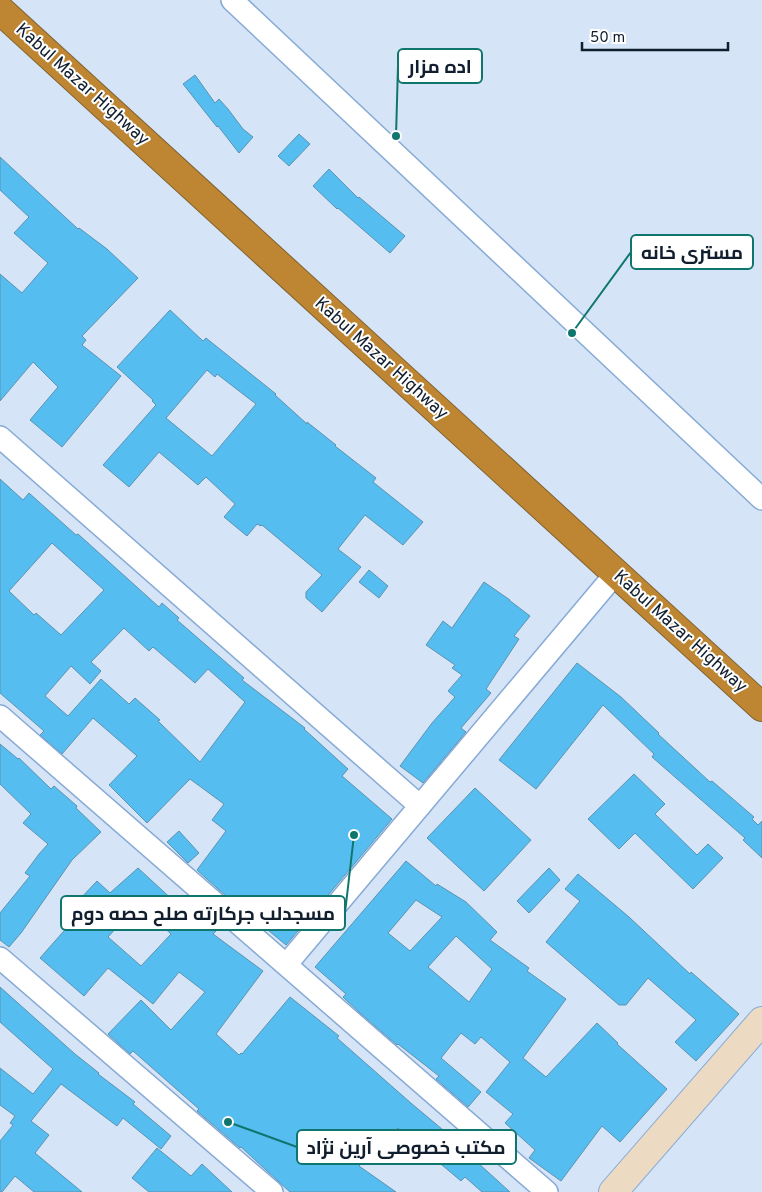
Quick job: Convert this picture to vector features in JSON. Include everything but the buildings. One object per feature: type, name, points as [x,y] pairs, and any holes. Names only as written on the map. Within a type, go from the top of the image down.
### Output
[{"type":"highway","name":"Kabul Mazar Highway","points":[[0,10],[762,707]]},
{"type":"street","points":[[232,0],[762,499]]},
{"type":"street","points":[[0,437],[420,806]]},
{"type":"street","points":[[286,965],[616,573]]},
{"type":"street","points":[[0,716],[547,1192]]},
{"type":"street","points":[[0,958],[272,1192]]},
{"type":"street","points":[[613,1192],[762,1021]]},
{"type":"place","name":"اده مزار","points":[[396,136]]},
{"type":"place","name":"مستری خانه","points":[[572,333]]},
{"type":"place","name":"مسجدلب جرکارته صلح حصه دوم","points":[[354,835]]},
{"type":"place","name":"مکتب خصوصی آرین نژاد","points":[[228,1122]]}]
